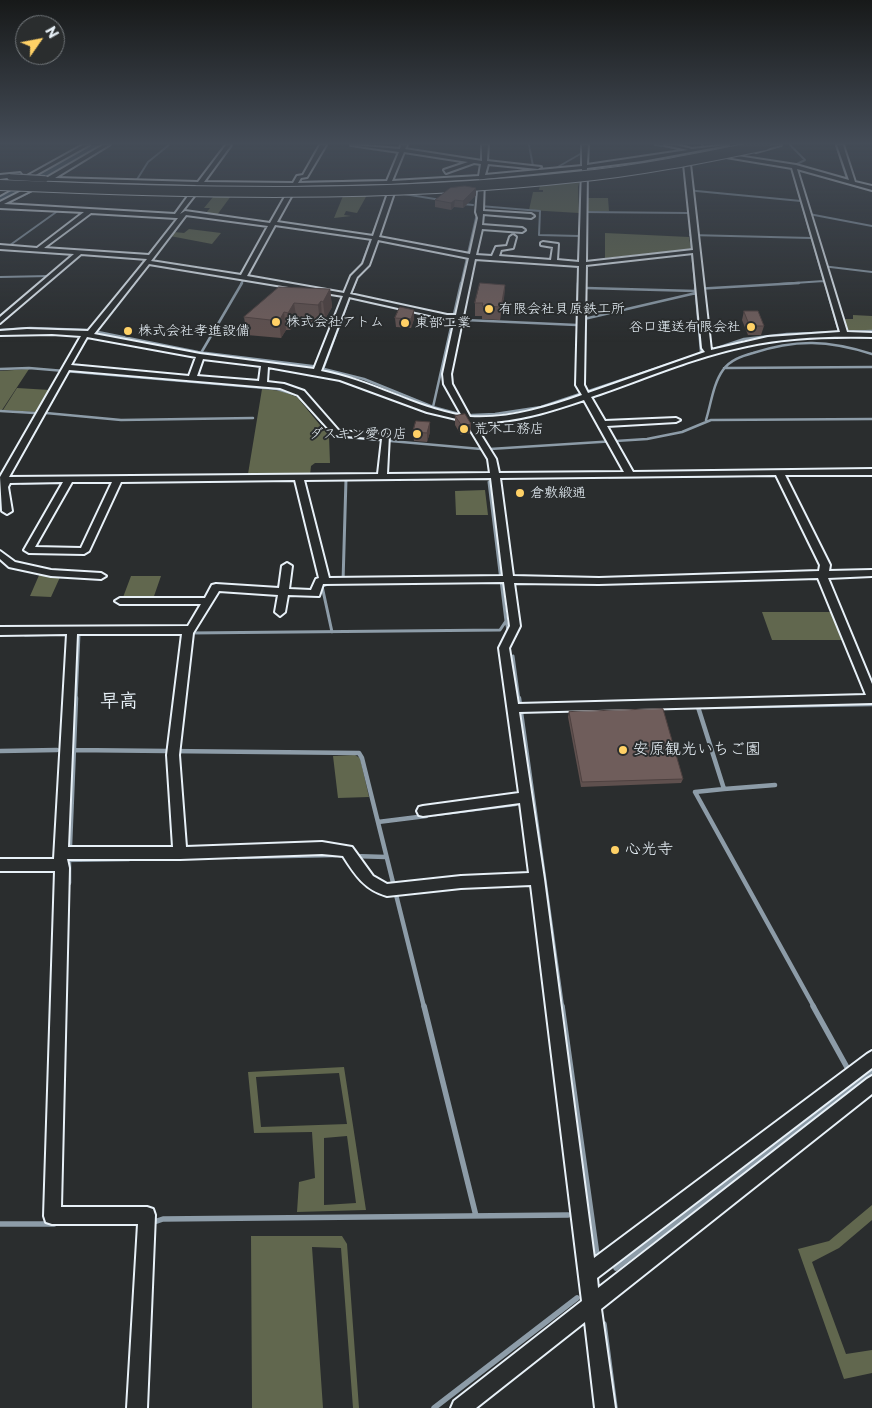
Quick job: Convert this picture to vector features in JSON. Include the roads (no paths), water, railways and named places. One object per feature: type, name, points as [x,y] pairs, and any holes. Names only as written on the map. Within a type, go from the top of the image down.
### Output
[{"type":"street","points":[[71,211],[179,216],[185,213],[373,237],[469,256],[495,258],[580,263],[696,251]]},
{"type":"street","points":[[7,511],[3,480],[66,369],[90,332],[182,211]]},
{"type":"street","points":[[244,277],[281,211]]},
{"type":"street","points":[[318,369],[348,296],[354,276],[366,265],[373,237],[384,211]]},
{"type":"street","points":[[583,211],[580,263],[580,385],[630,474]]},
{"type":"street","points":[[692,211],[708,351]]},
{"type":"street","points":[[807,211],[844,332]]},
{"type":"street","points":[[39,250],[90,212]]},
{"type":"street","points":[[531,216],[479,212],[481,218],[469,256],[456,317],[447,374],[448,384],[453,395],[470,420],[492,460],[495,477],[503,579],[515,626],[504,648],[518,708],[526,798],[605,1408]]},
{"type":"street","points":[[479,227],[522,230]]},
{"type":"street","points":[[495,258],[498,248],[510,248],[513,237]]},
{"type":"street","points":[[543,244],[556,245],[554,261]]},
{"type":"street","points":[[4,248],[148,258],[456,317]]},
{"type":"street","points":[[0,321],[79,253]]},
{"type":"street","points":[[0,333],[34,331],[90,332],[200,356],[318,369],[451,417],[470,420],[485,420],[541,412],[584,393],[708,351],[741,344],[770,339],[844,332],[872,335]]},
{"type":"street","points":[[192,379],[200,356]]},
{"type":"street","points":[[263,384],[265,364]]},
{"type":"street","points":[[66,369],[263,384],[281,386],[302,393],[337,433],[386,437],[382,476]]},
{"type":"street","points":[[603,424],[676,420]]},
{"type":"street","points":[[3,480],[382,476],[495,477],[519,475],[872,472]]},
{"type":"street","points":[[518,708],[872,698],[823,575],[825,565],[779,474]]},
{"type":"street","points":[[299,477],[325,581]]},
{"type":"street","points":[[69,480],[29,550],[84,551],[118,478]]},
{"type":"street","points":[[0,554],[12,565],[51,573],[101,576]]},
{"type":"street","points":[[280,612],[287,566]]},
{"type":"street","points":[[180,853],[173,752],[188,632],[216,587],[315,594],[319,581],[503,579],[599,581],[872,572]]},
{"type":"street","points":[[120,601],[208,601]]},
{"type":"street","points":[[0,631],[72,633],[188,632]]},
{"type":"street","points":[[72,633],[61,859],[52,1216],[147,1215],[137,1408]]},
{"type":"street","points":[[422,811],[526,798]]},
{"type":"street","points":[[0,865],[61,859],[322,848],[347,851],[371,885],[378,889],[395,890],[461,882],[537,879]]},
{"type":"street","points":[[589,1274],[872,1059]]},
{"type":"street","points":[[461,1408],[872,1084]]},
{"type":"waterway","points":[[6,248],[58,211]]},
{"type":"waterway","points":[[126,284],[183,211]]},
{"type":"waterway","points":[[361,266],[381,211]]},
{"type":"waterway","points":[[536,211],[540,211],[539,235],[579,236]]},
{"type":"waterway","points":[[578,284],[580,211]]},
{"type":"waterway","points":[[689,211],[691,235]]},
{"type":"waterway","points":[[804,211],[825,284]]},
{"type":"waterway","points":[[583,212],[688,213]]},
{"type":"waterway","points":[[809,214],[872,226]]},
{"type":"waterway","points":[[461,284],[476,218]]},
{"type":"waterway","points":[[582,262],[692,250],[691,235]]},
{"type":"waterway","points":[[691,235],[811,238]]},
{"type":"waterway","points":[[0,249],[10,250]]},
{"type":"waterway","points":[[692,254],[695,284]]},
{"type":"waterway","points":[[822,266],[872,272]]},
{"type":"waterway","points":[[355,284],[358,275]]},
{"type":"waterway","points":[[0,277],[49,276]]},
{"type":"waterway","points":[[241,284],[245,277]]},
{"type":"waterway","points":[[779,284],[824,281]]},
{"type":"waterway","points":[[124,287],[127,283]]},
{"type":"waterway","points":[[201,352],[242,283]]},
{"type":"waterway","points":[[323,369],[355,283]]},
{"type":"waterway","points":[[453,320],[461,283]]},
{"type":"waterway","points":[[577,346],[578,283]]},
{"type":"waterway","points":[[695,283],[696,289]]},
{"type":"waterway","points":[[696,289],[799,283]]},
{"type":"waterway","points":[[825,283],[839,331]]},
{"type":"waterway","points":[[586,288],[695,291]]},
{"type":"waterway","points":[[696,289],[696,293]]},
{"type":"waterway","points":[[584,319],[696,293]]},
{"type":"waterway","points":[[696,293],[701,352]]},
{"type":"waterway","points":[[444,318],[453,320]]},
{"type":"waterway","points":[[433,407],[453,320]]},
{"type":"waterway","points":[[465,320],[577,325]]},
{"type":"waterway","points":[[0,330],[30,328],[88,330],[201,352]]},
{"type":"waterway","points":[[472,415],[495,414],[541,407],[744,339],[787,334],[872,331]]},
{"type":"waterway","points":[[725,368],[741,357],[769,348],[798,343],[841,346],[872,354]]},
{"type":"waterway","points":[[201,352],[323,369]]},
{"type":"waterway","points":[[725,368],[872,367]]},
{"type":"waterway","points":[[0,369],[29,368],[277,389],[297,395],[334,436],[481,449]]},
{"type":"waterway","points":[[706,420],[715,388],[725,368]]},
{"type":"waterway","points":[[323,369],[364,379],[433,407]]},
{"type":"waterway","points":[[433,407],[459,414]]},
{"type":"waterway","points":[[0,411],[35,413]]},
{"type":"waterway","points":[[46,413],[121,420],[253,418]]},
{"type":"waterway","points":[[490,449],[647,439],[682,432],[711,420],[872,419]]},
{"type":"waterway","points":[[609,477],[800,475]]},
{"type":"waterway","points":[[413,479],[473,478]]},
{"type":"waterway","points":[[343,582],[346,479]]},
{"type":"waterway","points":[[207,481],[295,480]]},
{"type":"waterway","points":[[22,483],[100,482]]},
{"type":"waterway","points":[[489,482],[506,621]]},
{"type":"waterway","points":[[331,583],[322,586],[332,632]]},
{"type":"waterway","points":[[515,583],[542,583]]},
{"type":"waterway","points":[[627,583],[642,583]]},
{"type":"waterway","points":[[332,632],[500,630],[506,621]]},
{"type":"waterway","points":[[506,621],[508,630]]},
{"type":"waterway","points":[[190,633],[332,632]]},
{"type":"waterway","points":[[25,635],[79,634]]},
{"type":"waterway","points":[[76,700],[79,634]]},
{"type":"waterway","points":[[79,634],[88,634]]},
{"type":"waterway","points":[[513,656],[519,700]]},
{"type":"waterway","points":[[74,750],[76,698]]},
{"type":"waterway","points":[[519,698],[562,1007]]},
{"type":"waterway","points":[[704,707],[872,704]]},
{"type":"waterway","points":[[698,707],[724,789]]},
{"type":"waterway","points":[[0,751],[57,750]]},
{"type":"waterway","points":[[70,846],[74,750]]},
{"type":"waterway","points":[[74,750],[359,753],[362,758],[424,1007]]},
{"type":"waterway","points":[[724,789],[775,785]]},
{"type":"waterway","points":[[724,789],[695,792],[814,1007]]},
{"type":"waterway","points":[[435,814],[515,804]]},
{"type":"waterway","points":[[378,822],[426,816]]},
{"type":"waterway","points":[[238,857],[336,855]]},
{"type":"waterway","points":[[353,856],[386,857]]},
{"type":"waterway","points":[[63,860],[129,859]]},
{"type":"waterway","points":[[69,860],[69,883]]},
{"type":"waterway","points":[[424,1006],[476,1216]]},
{"type":"waterway","points":[[562,1006],[597,1255]]},
{"type":"waterway","points":[[813,1006],[849,1071]]},
{"type":"waterway","points":[[616,1268],[872,1072]]},
{"type":"waterway","points":[[476,1216],[568,1215]]},
{"type":"waterway","points":[[151,1223],[163,1219],[476,1216]]},
{"type":"waterway","points":[[0,1224],[54,1224]]},
{"type":"waterway","points":[[434,1408],[577,1298]]},
{"type":"waterway","points":[[604,1324],[615,1408]]},
{"type":"place","name":"有限会社貝原鉄工所","points":[[489,309]]},
{"type":"place","name":"株式会社アトム","points":[[276,322]]},
{"type":"place","name":"東部工業","points":[[405,323]]},
{"type":"place","name":"谷口運送有限会社","points":[[751,327]]},
{"type":"place","name":"株式会社孝進設備","points":[[128,331]]},
{"type":"place","name":"荒木工務店","points":[[464,429]]},
{"type":"place","name":"ダスキン愛の店","points":[[417,434]]},
{"type":"place","name":"倉敷緞通","points":[[520,493]]},
{"type":"place","name":"安原観光いちご園","points":[[623,750]]},
{"type":"place","name":"心光寺","points":[[615,850]]},
{"type":"district","name":"早高","points":[[119,702]]}]
